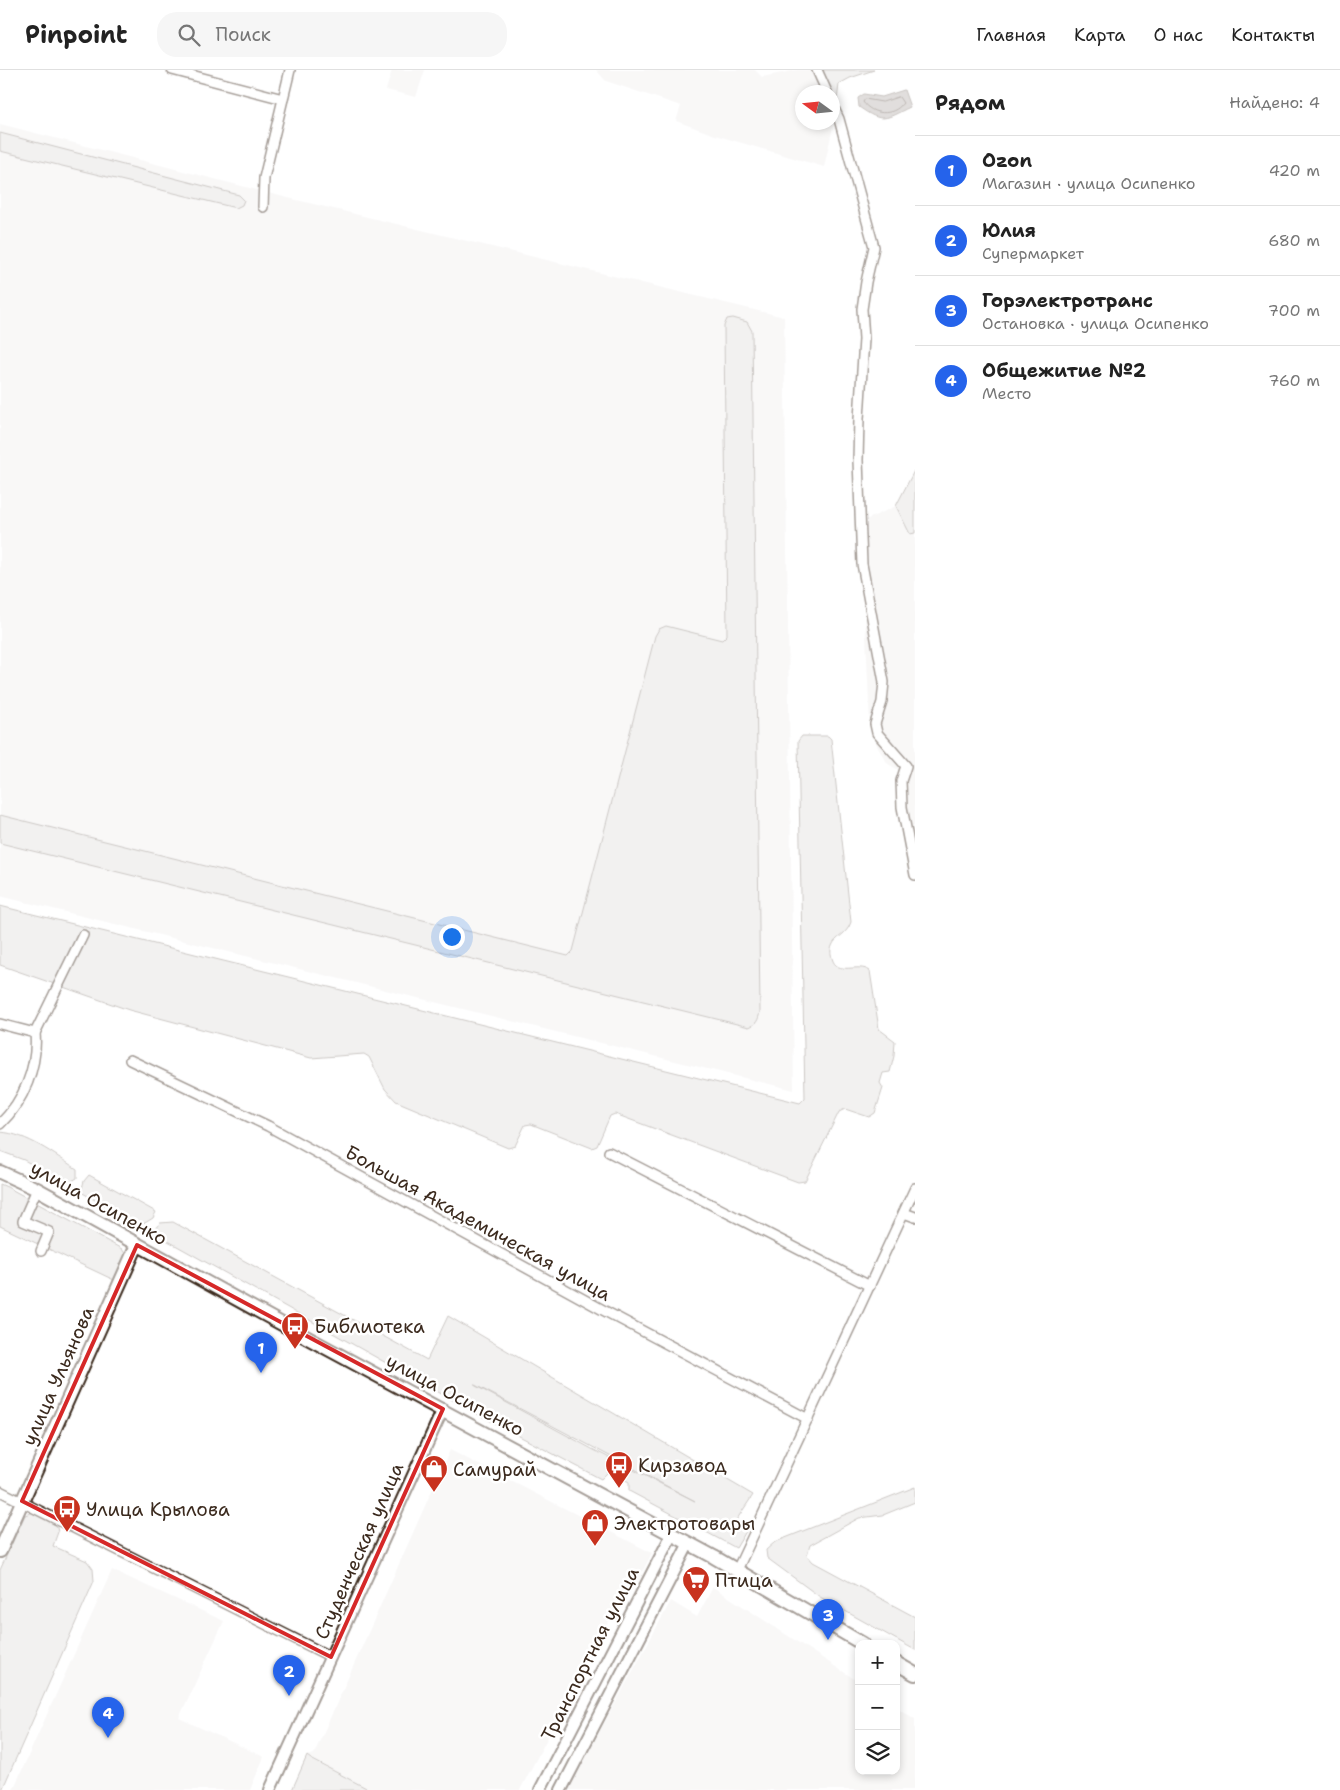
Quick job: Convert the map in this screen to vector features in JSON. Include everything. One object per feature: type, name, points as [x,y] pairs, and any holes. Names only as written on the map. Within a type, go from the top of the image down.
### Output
[{"type":"main road","name":"улица Осипенко","points":[[0,1172],[37,1188],[137,1245],[689,1543],[856,1640]]},
{"type":"main road","name":"улица Ульянова","points":[[0,1551],[137,1245]]},
{"type":"main road","points":[[900,1665],[915,1674]]},
{"type":"street","points":[[172,70],[283,99]]},
{"type":"street","points":[[263,207],[264,178],[290,70]]},
{"type":"street","points":[[817,70],[824,85]]},
{"type":"street","points":[[840,123],[874,247],[862,309],[864,339],[858,460],[862,564],[884,682],[882,702],[875,724],[877,733],[906,766],[901,781],[902,807],[915,875]]},
{"type":"street","points":[[0,1124],[10,1115],[25,1090],[36,1049],[35,1033],[83,935]]},
{"type":"street","points":[[0,1024],[35,1033]]},
{"type":"street","name":"Большая Академическая улица","points":[[130,1060],[268,1126],[603,1310],[808,1418]]},
{"type":"street","points":[[609,1152],[870,1286]]},
{"type":"street","points":[[37,1188],[23,1221],[49,1232],[41,1251]]},
{"type":"street","points":[[737,1570],[915,1188]]},
{"type":"street","points":[[904,1212],[915,1217]]},
{"type":"street","name":"Студенческая улица","points":[[270,1790],[443,1409]]},
{"type":"street","points":[[0,1491],[331,1657]]},
{"type":"street","name":"Транспортная улица","points":[[540,1790],[672,1534]]},
{"type":"street","name":"Транспортная улица","points":[[561,1790],[689,1543]]},
{"type":"highlighted area","points":[[137,1245],[443,1409],[331,1657],[22,1501]]},
{"type":"shaded area","points":[[392,70],[425,70],[416,97],[386,90]]},
{"type":"shaded area","points":[[596,70],[755,70],[762,77],[797,70],[815,70],[821,85],[795,85],[795,130],[832,130],[824,167],[715,135],[676,121],[681,106],[606,81]]},
{"type":"shaded area","points":[[815,70],[874,70],[850,78],[839,85],[821,85]]},
{"type":"shaded area","points":[[0,124],[284,197],[784,317],[794,1090],[0,896]]},
{"type":"shaded area","points":[[0,133],[239,195],[244,200],[242,205],[236,208],[0,151]]},
{"type":"shaded area","points":[[733,318],[747,322],[752,331],[760,1012],[754,1025],[749,1027],[0,843],[0,815],[568,956],[573,951],[655,636],[659,629],[666,626],[722,640],[727,635],[724,326],[727,319]]},
{"type":"shaded area","points":[[915,469],[915,533],[910,534],[896,506]]},
{"type":"shaded area","points":[[896,506],[910,534],[915,533],[915,826],[907,830],[904,773],[888,764],[878,748],[870,726],[865,615],[857,566],[855,525]]},
{"type":"shaded area","points":[[802,736],[828,736],[831,739],[851,922],[847,930],[836,940],[831,948],[832,958],[838,967],[860,968],[870,971],[879,1029],[895,1041],[890,1072],[883,1073],[880,1083],[883,1088],[875,1113],[869,1117],[845,1109],[839,1112],[805,1181],[798,1182],[615,1114],[610,1116],[597,1146],[592,1148],[531,1124],[525,1125],[515,1146],[508,1148],[396,1101],[385,1089],[369,1057],[364,1054],[311,1058],[129,1010],[0,965],[0,906],[800,1103],[805,1098],[798,741]]},
{"type":"shaded area","points":[[0,1132],[20,1137],[49,1151],[77,1169],[77,1178],[67,1184],[24,1160],[0,1151]]},
{"type":"shaded area","points":[[89,1175],[156,1212],[153,1218],[140,1226],[81,1192],[84,1181]]},
{"type":"shaded area","points":[[0,1184],[122,1249],[126,1255],[114,1280],[0,1226]]},
{"type":"shaded area","points":[[173,1222],[427,1360],[448,1316],[753,1495],[735,1522],[748,1528],[736,1548],[629,1491],[629,1482],[609,1471],[601,1479],[481,1416],[152,1232],[160,1223]],"holes":[[[475,1385],[695,1501],[592,1449]]]},
{"type":"shaded area","points":[[450,1450],[652,1553],[636,1584],[630,1581],[520,1790],[370,1790],[307,1756],[314,1754]]},
{"type":"shaded area","points":[[915,1487],[915,1502],[883,1515],[859,1518],[810,1545],[807,1555],[813,1562],[915,1617],[915,1650],[820,1597],[767,1558],[766,1550],[775,1542]]},
{"type":"shaded area","points":[[33,1512],[56,1523],[58,1532],[53,1546],[87,1561],[93,1569],[94,1581],[2,1790],[0,1790],[0,1570],[25,1515]]},
{"type":"shaded area","points":[[112,1570],[224,1621],[179,1718],[264,1757],[250,1790],[13,1790]]},
{"type":"shaded area","points":[[713,1587],[855,1679],[855,1775],[900,1775],[900,1710],[915,1719],[915,1790],[568,1790],[671,1601],[697,1617]]},
{"type":"shaded area","points":[[307,1756],[311,1759],[370,1790],[292,1790]]},
{"type":"water","points":[[904,90],[910,107],[889,117],[879,118],[859,107],[858,98],[864,94],[882,97]]},
{"type":"place","name":"Библиотека","points":[[295,1350]]},
{"type":"place","name":"Ozon","points":[[261,1373]]},
{"type":"place","name":"Кирзавод","points":[[619,1489]]},
{"type":"place","name":"Самурай","points":[[434,1493]]},
{"type":"place","name":"Улица Крылова","points":[[67,1533]]},
{"type":"place","name":"Электротовары","points":[[595,1547]]},
{"type":"place","name":"Птица","points":[[696,1604]]},
{"type":"place","name":"Горэлектротранс","points":[[828,1640]]},
{"type":"place","name":"Юлия","points":[[289,1696]]},
{"type":"place","name":"Общежитие №2","points":[[108,1738]]}]
